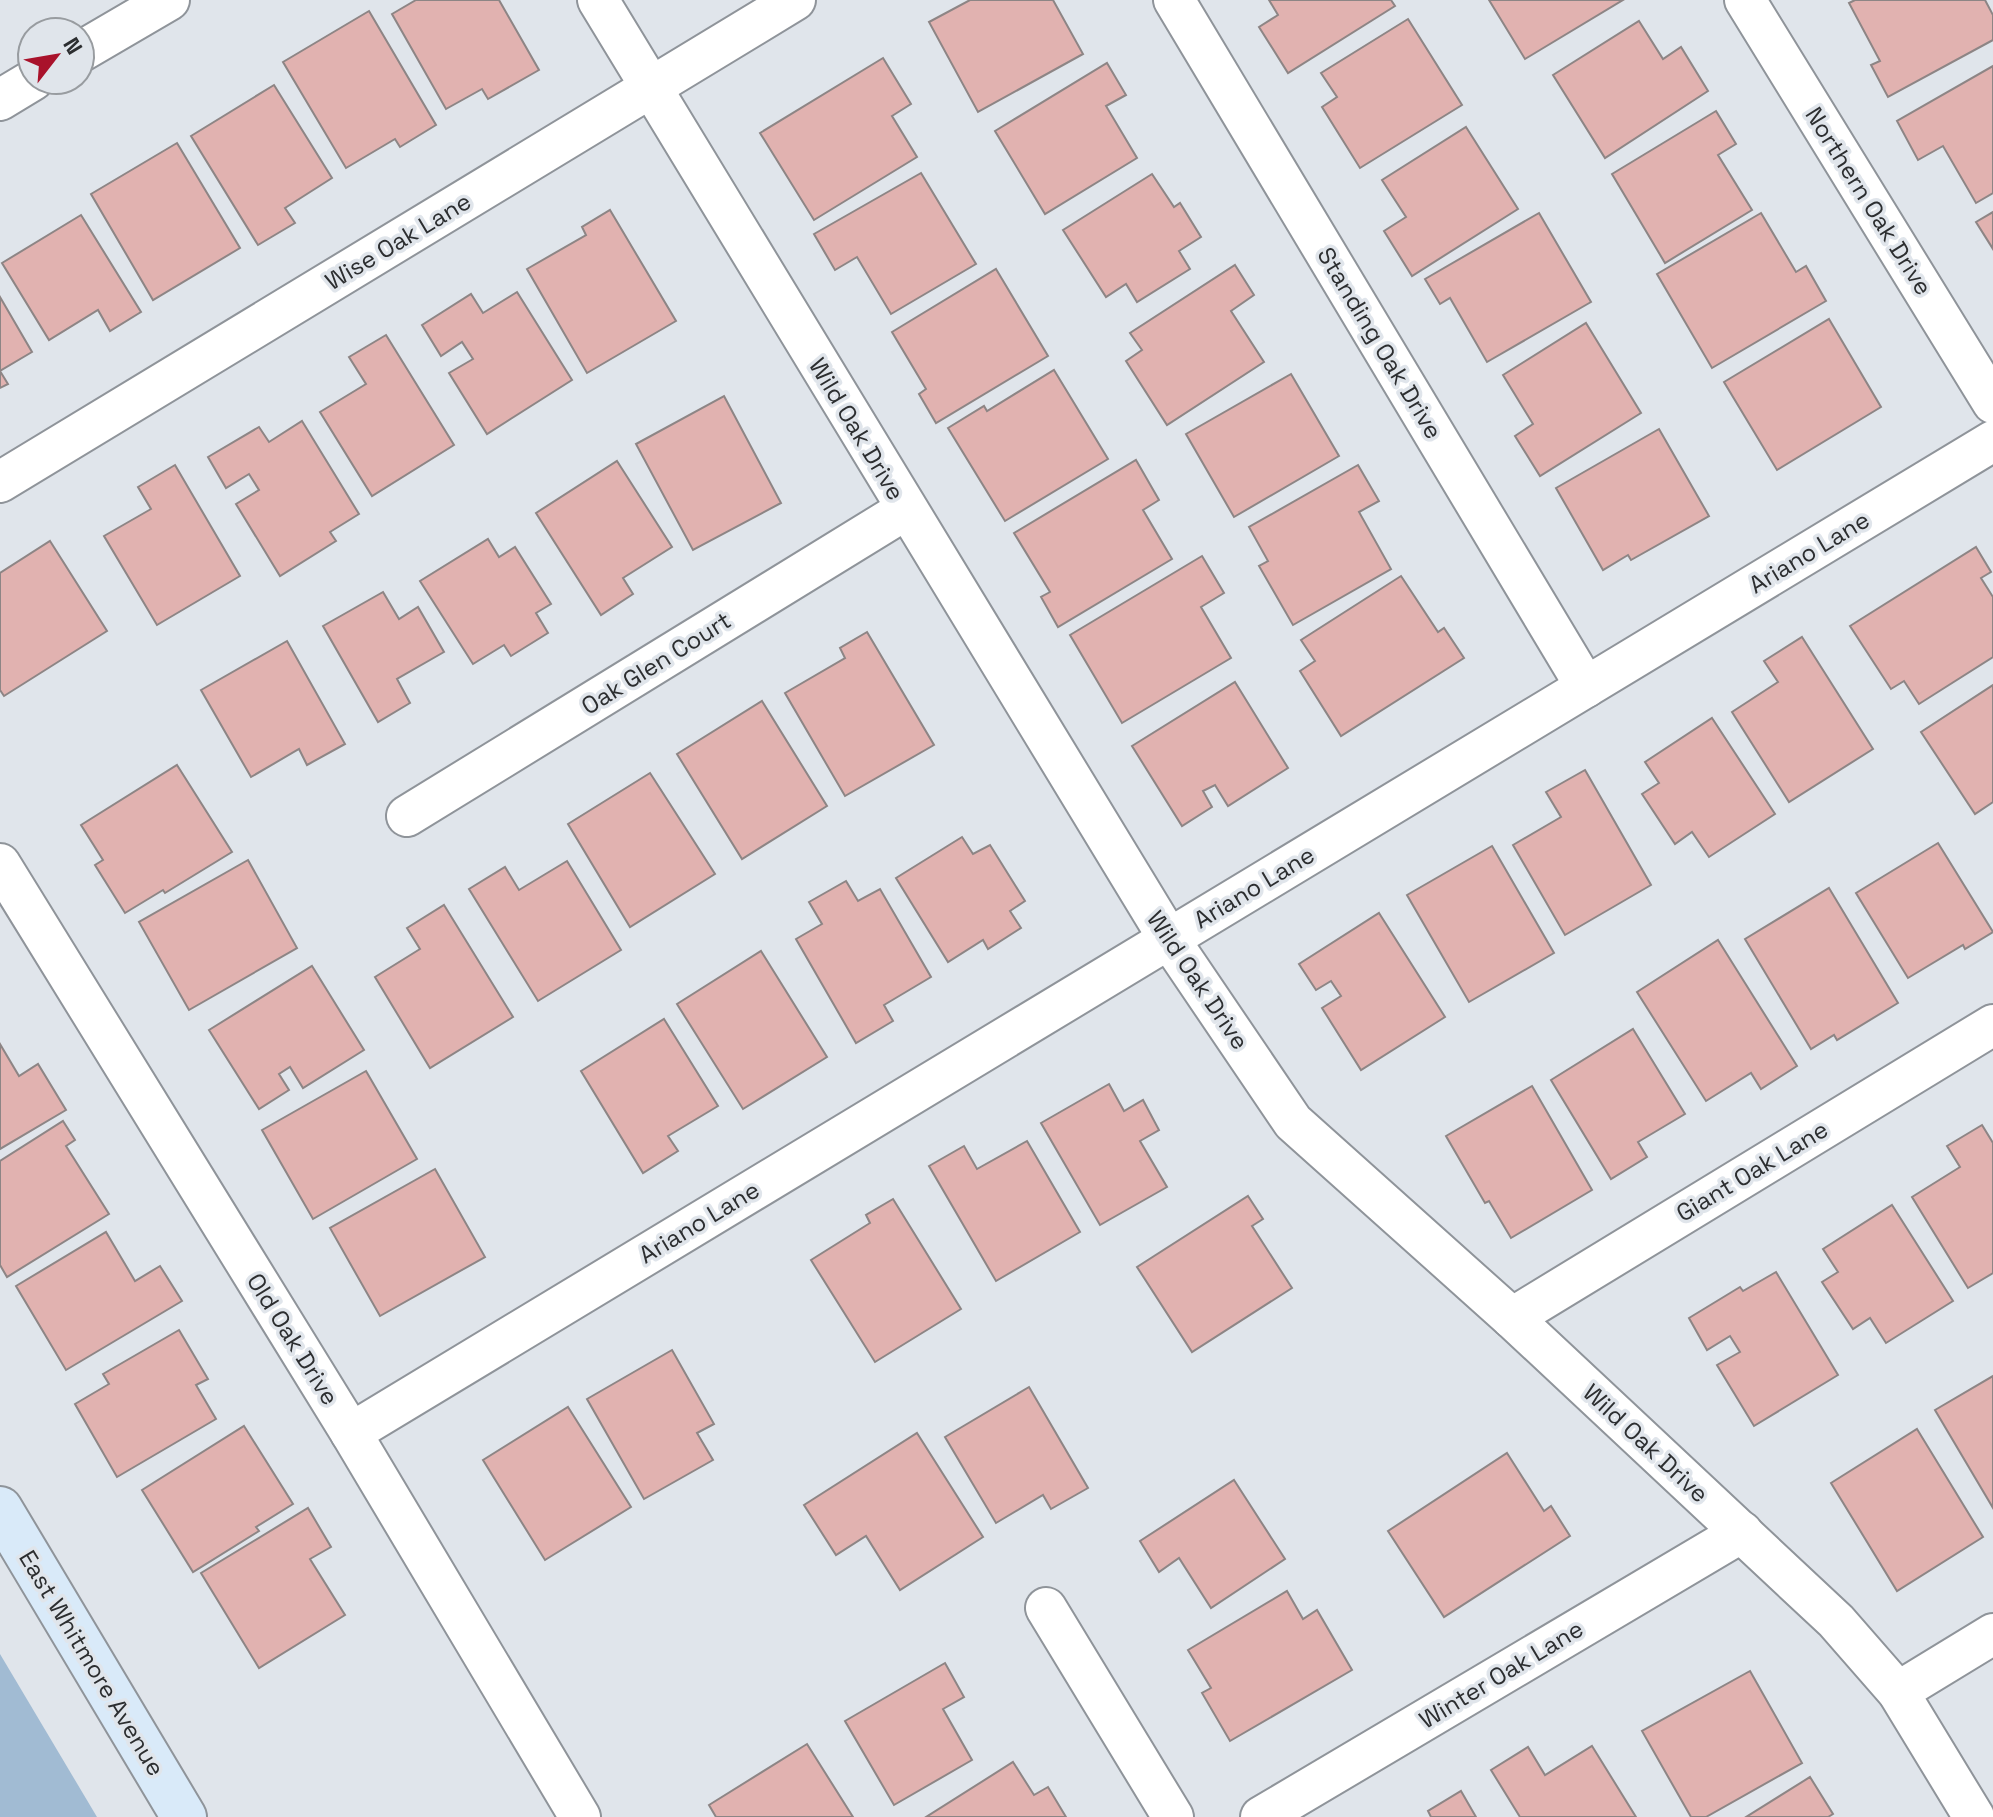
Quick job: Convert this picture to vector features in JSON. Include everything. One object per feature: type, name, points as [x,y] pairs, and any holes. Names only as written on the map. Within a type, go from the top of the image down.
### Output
[{"type":"main road","name":"East Whitmore Avenue","points":[[0,1509],[184,1817]]},
{"type":"street","points":[[96,43],[169,0]]},
{"type":"street","name":"Wild Oak Drive","points":[[598,0],[905,510],[1169,939],[1293,1122],[1512,1318],[1836,1621],[1898,1692],[1974,1817]]},
{"type":"street","name":"Wise Oak Lane","points":[[0,482],[795,0]]},
{"type":"street","name":"Standing Oak Drive","points":[[1174,0],[1586,687]]},
{"type":"street","name":"Northern Oak Drive","points":[[1745,0],[1993,403]]},
{"type":"street","name":"Ariano Lane","points":[[351,1433],[1993,441]]},
{"type":"street","name":"Oak Glen Court","points":[[407,816],[905,510]]},
{"type":"street","name":"Old Oak Drive","points":[[0,864],[351,1433],[580,1817]]},
{"type":"street","name":"Giant Oak Lane","points":[[1512,1318],[1993,1025]]},
{"type":"street","name":"Winter Oak Lane","points":[[1261,1817],[1742,1532]]},
{"type":"street","points":[[1046,1608],[1173,1817]]},
{"type":"street","points":[[1898,1692],[1993,1634]]},
{"type":"shaded area","points":[[0,1654],[97,1817],[0,1817]]},
{"type":"building","points":[[416,0],[499,0],[539,70],[488,99],[482,89],[446,109],[392,14]]},
{"type":"building","points":[[970,0],[1053,0],[1083,54],[978,112],[929,22]]},
{"type":"building","points":[[1269,0],[1391,0],[1395,6],[1288,73],[1259,27],[1278,15]]},
{"type":"building","points":[[1489,0],[1623,0],[1525,59]]},
{"type":"building","points":[[1855,0],[1985,0],[1993,15],[1993,40],[1888,97],[1871,65],[1880,61],[1849,3]]},
{"type":"building","points":[[369,11],[436,125],[400,147],[395,139],[346,168],[283,62]]},
{"type":"building","points":[[1408,19],[1462,105],[1360,168],[1322,107],[1337,97],[1321,73]]},
{"type":"building","points":[[1639,21],[1663,59],[1681,47],[1708,91],[1605,158],[1553,75]]},
{"type":"building","points":[[883,58],[911,104],[892,116],[917,157],[814,220],[760,133]]},
{"type":"building","points":[[1107,63],[1126,95],[1106,106],[1137,158],[1045,214],[995,131]]},
{"type":"building","points":[[1993,66],[1993,193],[1976,203],[1943,146],[1918,160],[1897,121]]},
{"type":"building","points":[[274,85],[332,178],[285,208],[295,223],[258,245],[191,136]]},
{"type":"building","points":[[1716,111],[1736,144],[1718,155],[1752,210],[1665,263],[1612,174]]},
{"type":"building","points":[[1466,127],[1518,209],[1412,276],[1384,231],[1406,217],[1382,180]]},
{"type":"building","points":[[177,143],[240,248],[153,300],[91,194]]},
{"type":"building","points":[[921,173],[976,264],[891,314],[857,257],[835,270],[814,234]]},
{"type":"building","points":[[1152,174],[1174,207],[1180,203],[1201,237],[1179,251],[1190,269],[1137,302],[1126,284],[1106,297],[1063,230]]},
{"type":"building","points":[[610,210],[676,321],[587,373],[527,269],[586,235],[582,227]]},
{"type":"building","points":[[1993,212],[1993,249],[1976,222]]},
{"type":"building","points":[[1539,213],[1591,302],[1487,362],[1450,298],[1440,304],[1425,279]]},
{"type":"building","points":[[1761,213],[1796,272],[1806,266],[1826,301],[1712,368],[1657,274]]},
{"type":"building","points":[[81,215],[141,312],[110,331],[98,310],[49,340],[2,263]]},
{"type":"building","points":[[1235,265],[1254,295],[1231,311],[1264,362],[1167,425],[1126,361],[1142,350],[1130,333]]},
{"type":"building","points":[[996,269],[1048,356],[936,423],[919,394],[926,389],[892,332]]},
{"type":"building","points":[[517,292],[572,380],[487,434],[449,373],[473,359],[462,342],[441,356],[422,325],[471,294],[483,313]]},
{"type":"building","points":[[0,297],[32,352],[0,371]]},
{"type":"building","points":[[1829,319],[1881,407],[1777,470],[1724,382]]},
{"type":"building","points":[[1586,323],[1641,413],[1540,476],[1515,436],[1533,424],[1503,375]]},
{"type":"building","points":[[386,335],[454,445],[372,496],[320,412],[366,384],[349,357]]},
{"type":"building","points":[[1054,370],[1108,459],[1005,521],[948,428],[984,406],[987,411]]},
{"type":"building","points":[[0,371],[8,384],[0,388]]},
{"type":"building","points":[[1291,374],[1339,456],[1234,517],[1186,434]]},
{"type":"building","points":[[724,396],[781,503],[693,550],[636,444]]},
{"type":"building","points":[[302,421],[359,514],[330,532],[336,541],[280,576],[236,504],[259,490],[249,474],[226,488],[208,457],[259,427],[269,442]]},
{"type":"building","points":[[1659,429],[1709,516],[1631,560],[1628,555],[1603,570],[1556,488]]},
{"type":"building","points":[[1136,460],[1159,500],[1143,510],[1172,559],[1058,627],[1041,597],[1050,592],[1014,533]]},
{"type":"building","points":[[617,461],[672,547],[623,578],[633,594],[601,615],[536,513]]},
{"type":"building","points":[[175,465],[240,576],[157,625],[104,536],[151,509],[138,487]]},
{"type":"building","points":[[1358,465],[1379,501],[1359,512],[1391,569],[1293,625],[1259,566],[1268,561],[1249,527]]},
{"type":"building","points":[[488,539],[499,557],[515,547],[551,604],[536,613],[548,633],[511,656],[504,645],[473,664],[420,581]]},
{"type":"building","points":[[50,541],[107,631],[4,696],[0,690],[0,573]]},
{"type":"building","points":[[1976,547],[1991,572],[1981,578],[1993,597],[1993,657],[1919,704],[1904,681],[1891,689],[1850,626]]},
{"type":"building","points":[[1202,556],[1224,593],[1201,607],[1231,658],[1122,723],[1070,635]]},
{"type":"building","points":[[1401,576],[1438,632],[1444,628],[1464,658],[1341,736],[1300,671],[1315,661],[1301,640]]},
{"type":"building","points":[[383,592],[399,619],[418,607],[444,652],[397,679],[410,703],[378,722],[323,626]]},
{"type":"building","points":[[867,632],[934,745],[845,796],[785,693],[845,658],[840,648]]},
{"type":"building","points":[[1802,637],[1873,749],[1789,802],[1732,712],[1778,682],[1764,661]]},
{"type":"building","points":[[287,641],[345,744],[307,765],[299,749],[251,777],[201,690]]},
{"type":"building","points":[[1235,682],[1288,768],[1228,806],[1215,785],[1203,791],[1212,807],[1182,826],[1132,746]]},
{"type":"building","points":[[1993,685],[1993,802],[1975,814],[1921,732]]},
{"type":"building","points":[[762,701],[827,806],[742,859],[677,754]]},
{"type":"building","points":[[1712,718],[1775,814],[1709,857],[1692,832],[1675,844],[1642,794],[1659,783],[1645,762]]},
{"type":"building","points":[[177,765],[232,852],[165,893],[163,890],[125,913],[95,865],[103,860],[81,825]]},
{"type":"building","points":[[1585,770],[1651,885],[1565,935],[1513,845],[1561,817],[1546,792]]},
{"type":"building","points":[[650,773],[715,874],[630,927],[568,824]]},
{"type":"building","points":[[962,837],[973,854],[990,845],[1025,901],[1010,911],[1021,928],[988,949],[983,940],[948,962],[896,878]]},
{"type":"building","points":[[1938,843],[1993,932],[1965,949],[1963,945],[1908,978],[1856,893]]},
{"type":"building","points":[[1492,846],[1554,953],[1469,1002],[1407,895]]},
{"type":"building","points":[[248,860],[297,948],[189,1010],[139,922]]},
{"type":"building","points":[[567,861],[621,950],[538,1001],[469,889],[505,867],[519,890]]},
{"type":"building","points":[[846,881],[858,901],[880,889],[931,977],[884,1005],[893,1021],[856,1043],[796,939],[822,924],[809,902]]},
{"type":"building","points":[[1829,888],[1898,1003],[1837,1040],[1834,1035],[1811,1049],[1745,939]]},
{"type":"building","points":[[444,905],[513,1017],[430,1068],[375,977],[420,949],[407,928]]},
{"type":"building","points":[[1379,913],[1445,1017],[1361,1070],[1322,1008],[1341,996],[1331,981],[1316,990],[1299,964]]},
{"type":"building","points":[[1718,940],[1797,1066],[1761,1089],[1751,1073],[1706,1101],[1637,992]]},
{"type":"building","points":[[761,951],[827,1057],[743,1109],[677,1004]]},
{"type":"building","points":[[312,966],[364,1050],[303,1088],[290,1067],[279,1074],[289,1090],[259,1109],[209,1030]]},
{"type":"building","points":[[664,1019],[718,1106],[668,1136],[678,1151],[643,1173],[581,1071]]},
{"type":"building","points":[[1633,1029],[1685,1114],[1638,1142],[1647,1157],[1611,1179],[1551,1080]]},
{"type":"building","points":[[0,1044],[19,1076],[38,1064],[66,1110],[0,1149]]},
{"type":"building","points":[[366,1071],[417,1159],[313,1219],[262,1130]]},
{"type":"building","points":[[1109,1084],[1124,1111],[1143,1100],[1159,1130],[1140,1141],[1167,1187],[1100,1225],[1041,1123]]},
{"type":"building","points":[[1532,1086],[1592,1190],[1511,1238],[1489,1201],[1485,1203],[1446,1136]]},
{"type":"building","points":[[63,1121],[75,1140],[66,1146],[109,1214],[7,1277],[0,1265],[0,1161]]},
{"type":"building","points":[[1982,1125],[1993,1143],[1993,1273],[1968,1288],[1912,1197],[1960,1167],[1947,1146]]},
{"type":"building","points":[[1027,1141],[1080,1232],[996,1281],[929,1166],[964,1146],[977,1169]]},
{"type":"building","points":[[435,1169],[485,1257],[380,1316],[330,1228]]},
{"type":"building","points":[[1248,1196],[1263,1219],[1252,1226],[1292,1288],[1192,1352],[1137,1267]]},
{"type":"building","points":[[893,1199],[961,1309],[875,1362],[811,1260],[870,1223],[866,1215]]},
{"type":"building","points":[[1892,1205],[1953,1301],[1886,1343],[1870,1318],[1853,1329],[1822,1282],[1838,1272],[1823,1249]]},
{"type":"building","points":[[106,1232],[135,1281],[160,1266],[182,1301],[66,1370],[16,1286]]},
{"type":"building","points":[[1776,1272],[1838,1375],[1754,1426],[1717,1365],[1740,1352],[1730,1336],[1707,1350],[1689,1318],[1740,1287],[1743,1291]]},
{"type":"building","points":[[179,1330],[208,1379],[196,1385],[216,1419],[117,1477],[75,1404],[109,1384],[103,1374]]},
{"type":"building","points":[[672,1350],[714,1424],[697,1433],[713,1460],[644,1499],[587,1399]]},
{"type":"building","points":[[1993,1376],[1993,1508],[1935,1410]]},
{"type":"building","points":[[1029,1387],[1088,1488],[1051,1509],[1043,1495],[996,1523],[945,1437]]},
{"type":"building","points":[[568,1407],[631,1507],[545,1560],[483,1460]]},
{"type":"building","points":[[244,1426],[293,1504],[256,1527],[259,1531],[193,1572],[142,1490]]},
{"type":"building","points":[[1917,1429],[1983,1537],[1897,1591],[1831,1483]]},
{"type":"building","points":[[917,1433],[983,1537],[900,1590],[866,1536],[836,1555],[804,1505]]},
{"type":"building","points":[[1507,1453],[1544,1511],[1551,1506],[1570,1536],[1444,1617],[1388,1531]]},
{"type":"building","points":[[1234,1480],[1285,1559],[1211,1608],[1179,1558],[1159,1572],[1140,1541]]},
{"type":"building","points":[[308,1508],[331,1547],[310,1559],[345,1615],[259,1668],[201,1573]]},
{"type":"building","points":[[1287,1591],[1303,1619],[1317,1610],[1352,1670],[1230,1741],[1202,1693],[1211,1688],[1188,1650]]},
{"type":"building","points":[[945,1663],[964,1697],[943,1709],[972,1760],[894,1805],[845,1721]]},
{"type":"building","points":[[1750,1671],[1802,1763],[1706,1817],[1691,1817],[1642,1731]]},
{"type":"building","points":[[807,1744],[853,1817],[716,1817],[709,1805]]},
{"type":"building","points":[[1592,1746],[1636,1817],[1520,1817],[1491,1770],[1528,1747],[1545,1775]]},
{"type":"building","points":[[1013,1762],[1034,1795],[1048,1787],[1066,1817],[926,1817]]},
{"type":"building","points":[[1810,1777],[1833,1814],[1828,1817],[1746,1817]]},
{"type":"building","points":[[1461,1791],[1476,1817],[1431,1817],[1428,1811]]}]
